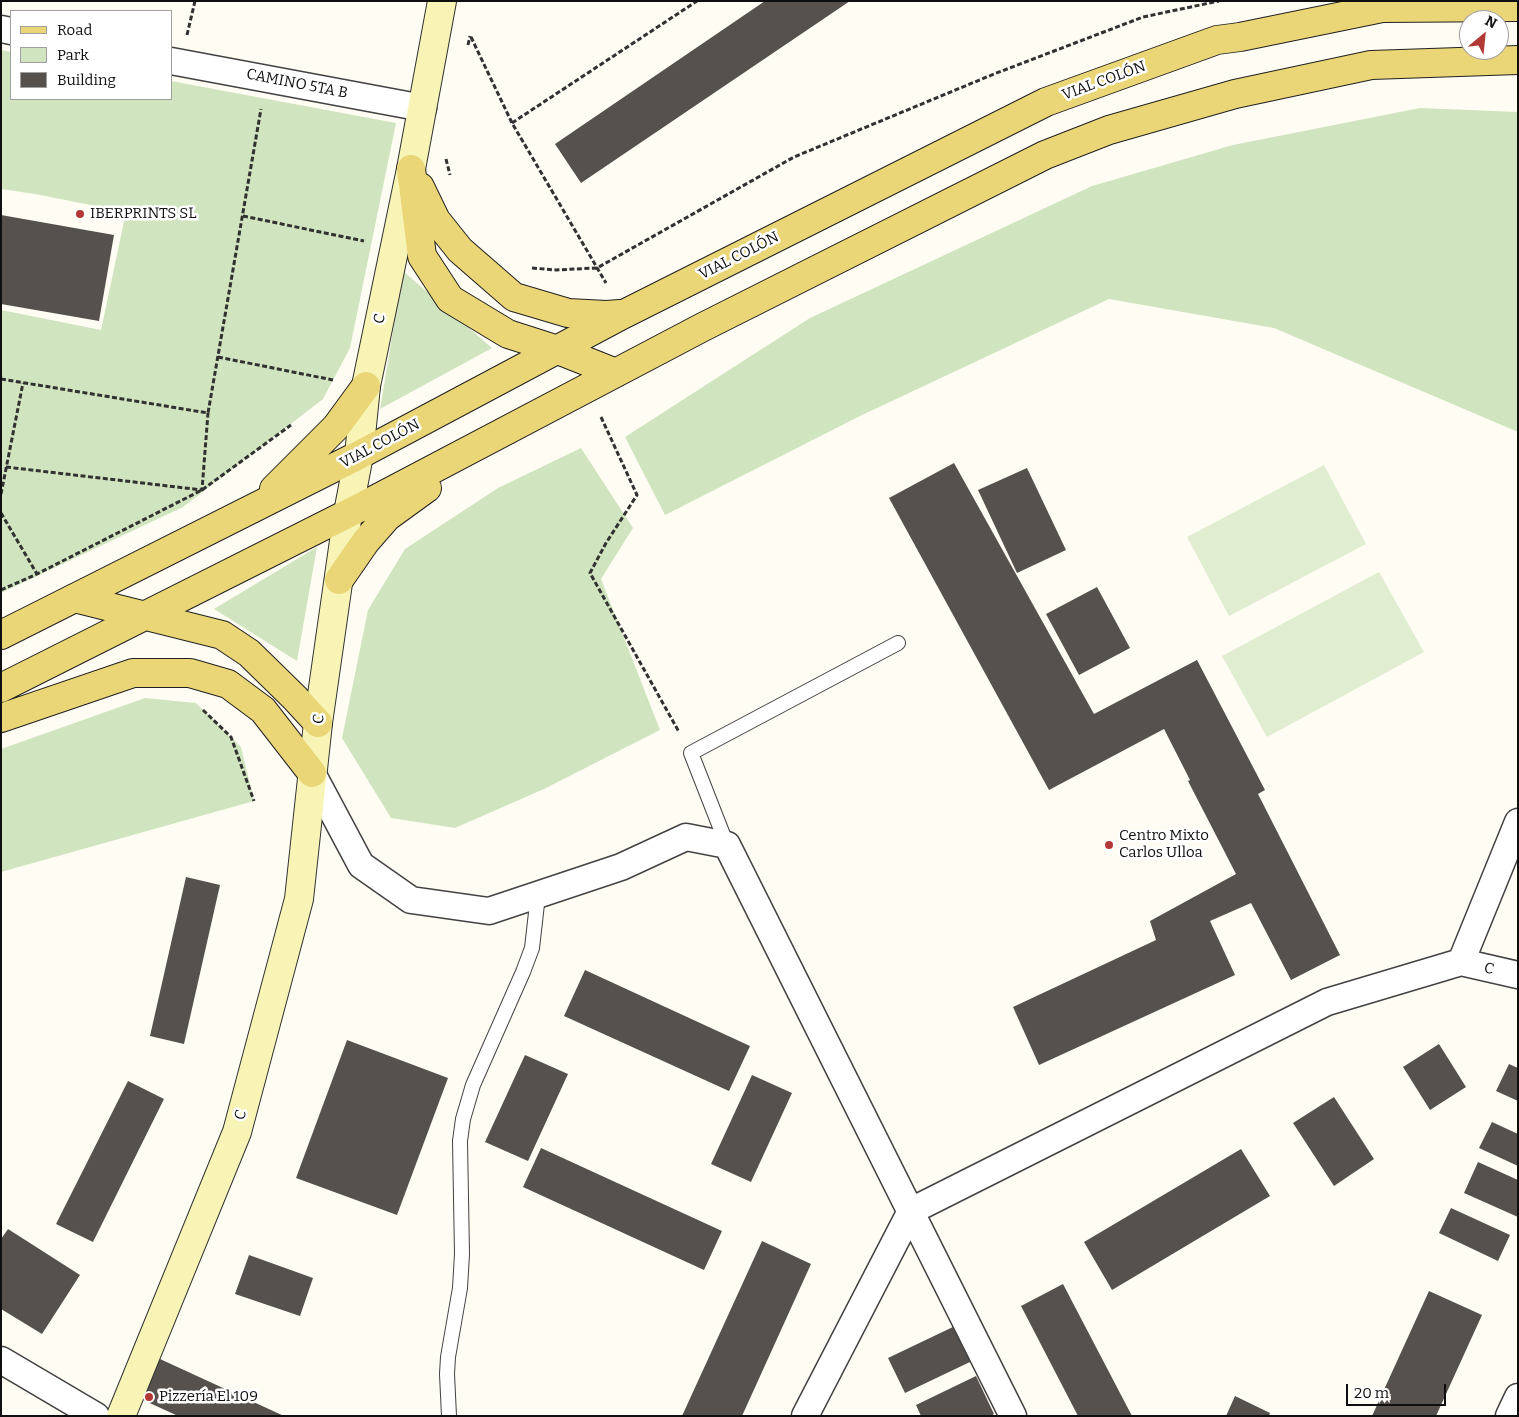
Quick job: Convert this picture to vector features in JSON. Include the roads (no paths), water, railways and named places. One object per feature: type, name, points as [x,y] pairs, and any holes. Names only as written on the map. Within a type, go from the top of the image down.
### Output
[{"type":"main road","name":"VIAL COLÓN","points":[[1,635],[359,455],[624,314],[1046,102],[1217,40],[1382,8],[1518,7]]},
{"type":"main road","points":[[1,688],[348,513],[712,323],[1045,155],[1109,130],[1235,94],[1371,65],[1518,60]]},
{"type":"main road","points":[[411,169],[436,220],[460,250],[514,297],[568,313],[624,314]]},
{"type":"main road","points":[[411,169],[422,256],[450,299],[508,334],[558,350],[616,373]]},
{"type":"main road","points":[[256,507],[336,427],[366,386]]},
{"type":"main road","points":[[340,580],[366,541],[387,517],[508,430]]},
{"type":"main road","points":[[74,598],[222,635],[249,653],[318,723]]},
{"type":"main road","points":[[1,718],[132,673],[190,673],[228,684],[263,710],[312,774]]},
{"type":"street","name":"C","points":[[121,1416],[237,1132],[299,899],[318,723],[340,580],[348,513],[359,455],[366,386],[411,169],[442,1]]},
{"type":"street","name":"CAMINO 5TA B","points":[[172,61],[422,108]]},
{"type":"street","points":[[312,774],[361,865],[411,900],[489,911],[621,867],[686,837],[727,845],[1013,1416]]},
{"type":"street","points":[[805,1416],[911,1211],[1327,1002],[1461,962],[1518,822]]},
{"type":"street","name":"C","points":[[1461,962],[1518,975]]},
{"type":"street","points":[[1,1360],[96,1416]]},
{"type":"street","points":[[1510,1416],[1518,1397]]},
{"type":"lane","points":[[727,845],[691,753],[898,643]]},
{"type":"lane","points":[[449,1416],[448,1358],[460,1288],[462,1254],[460,1141],[463,1119],[473,1085],[532,948],[538,895]]},
{"type":"place","name":"IBERPRINTS SL","points":[[80,214]]},
{"type":"place","name":"Centro Mixto Carlos Ulloa","points":[[1109,845]]},
{"type":"place","name":"Pizzería El 109","points":[[149,1397]]}]
